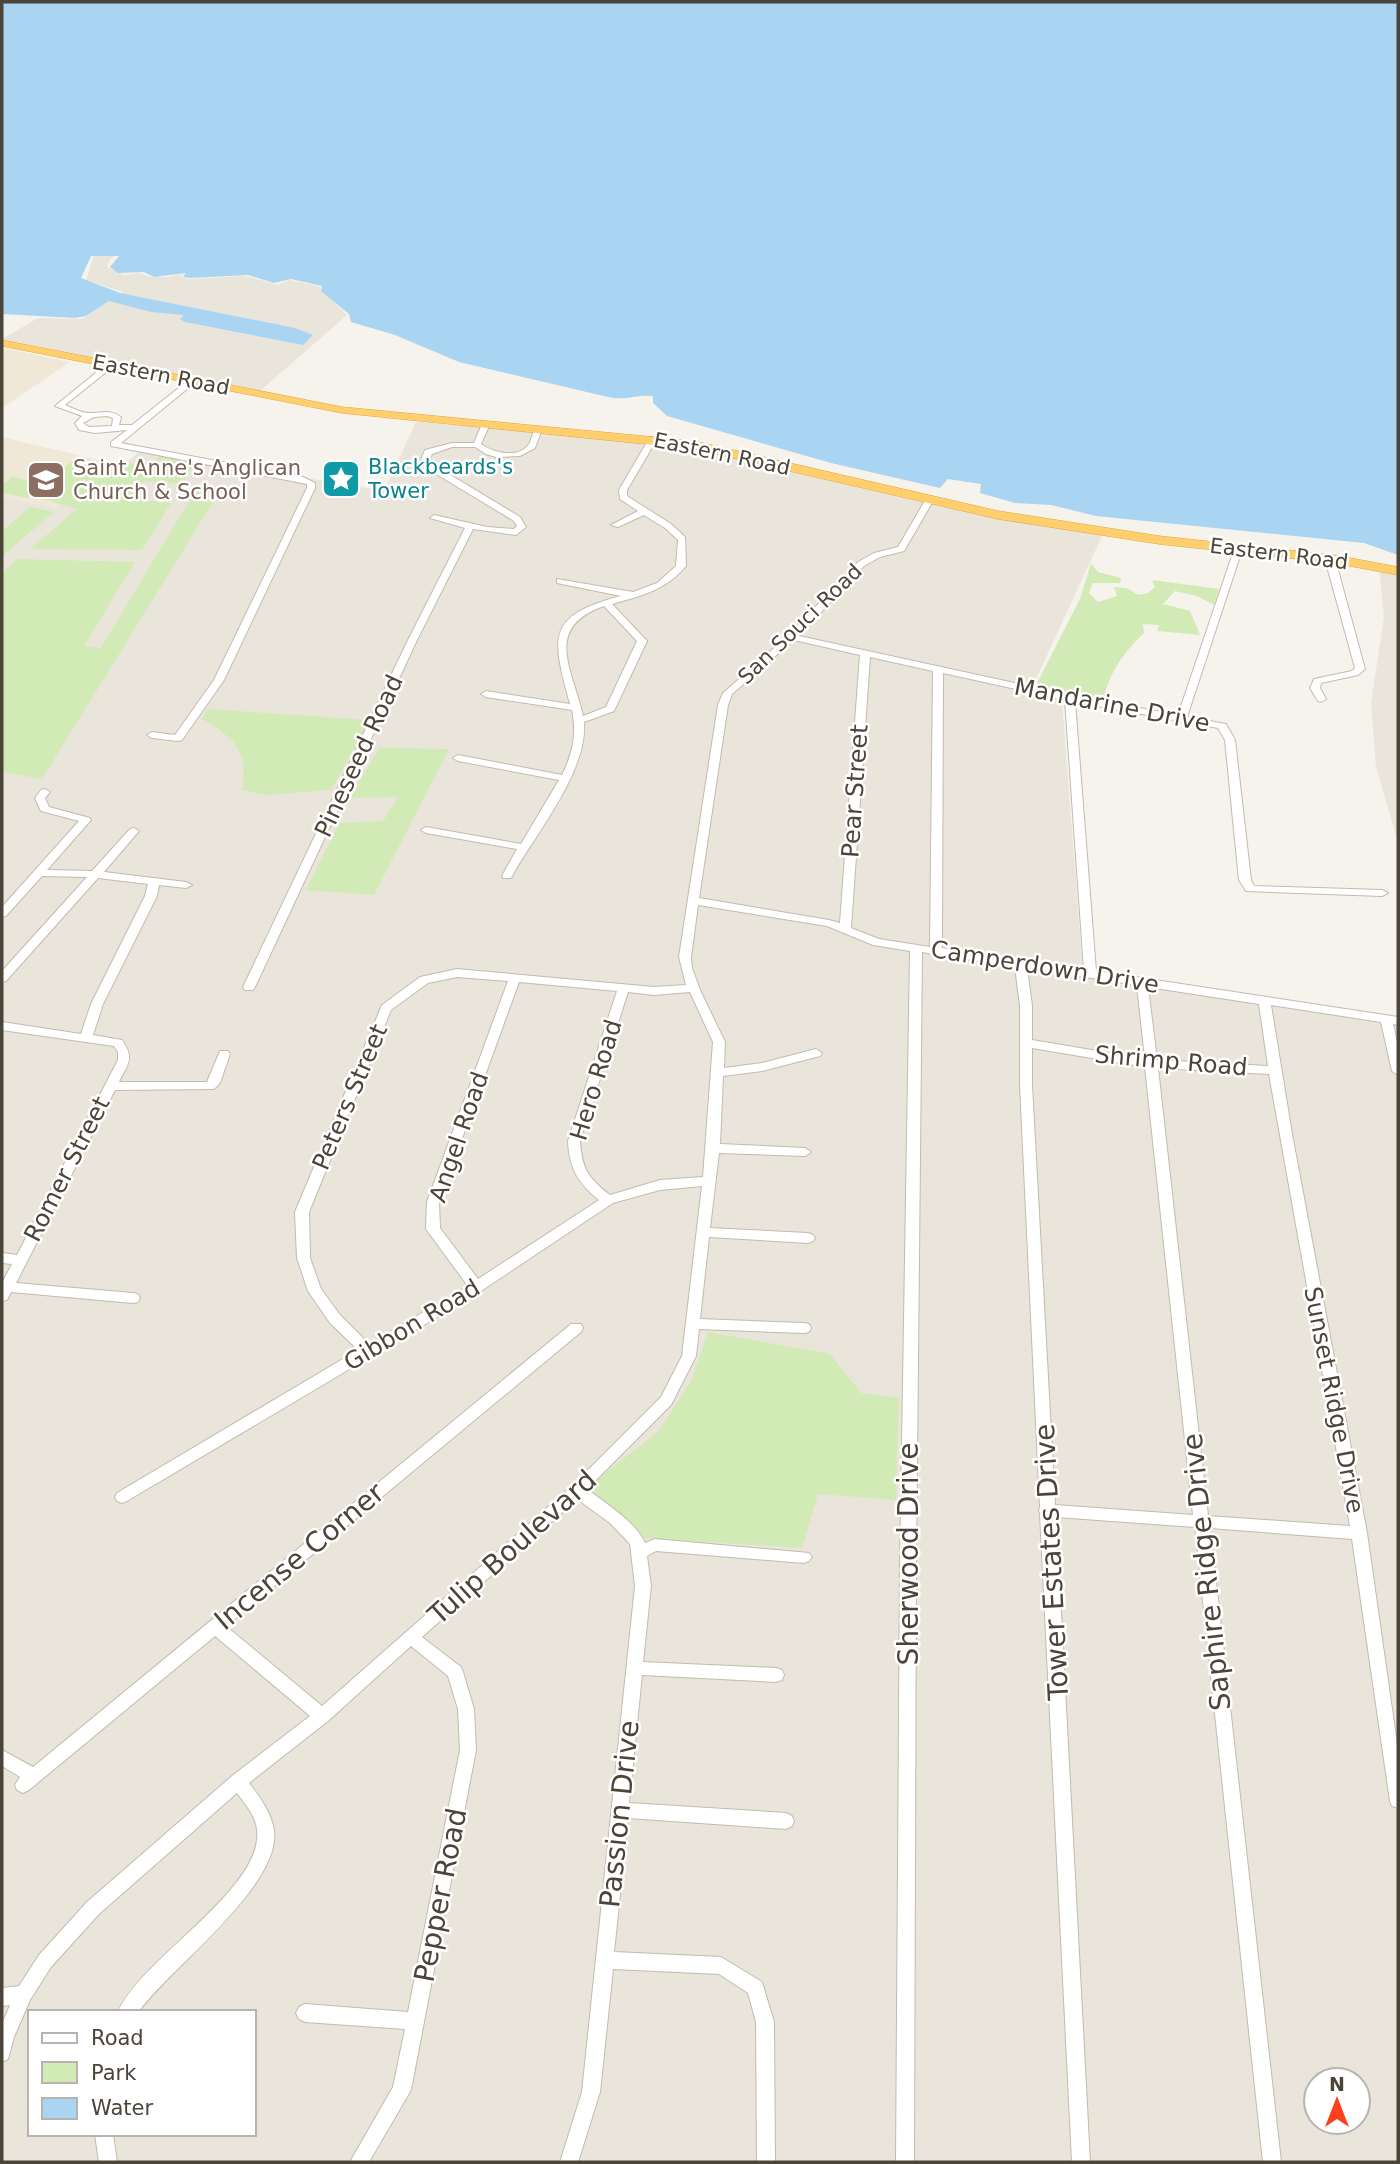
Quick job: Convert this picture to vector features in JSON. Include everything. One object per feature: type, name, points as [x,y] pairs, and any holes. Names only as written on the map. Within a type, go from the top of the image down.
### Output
[{"type":"highway","name":"Eastern Road","points":[[2,343],[350,411],[694,444],[929,501],[1159,540],[1334,559],[1398,571]]},
{"type":"street","points":[[111,365],[59,406],[89,416],[113,415],[118,420],[115,425]]},
{"type":"street","points":[[152,735],[178,738],[219,680],[311,488],[311,483],[303,480],[114,444],[193,381]]},
{"type":"street","points":[[89,416],[79,423],[82,428],[99,430],[115,425],[134,428]]},
{"type":"street","points":[[477,445],[485,425]]},
{"type":"street","points":[[434,518],[502,533],[516,532],[522,527],[517,519],[431,467],[425,460],[428,452],[438,448],[477,445],[497,454],[522,452],[533,444],[538,429]]},
{"type":"street","points":[[507,877],[574,760],[580,738],[580,720],[560,646],[565,628],[579,614],[654,588],[681,566],[682,539],[623,498],[623,490],[653,439]]},
{"type":"street","name":"San Souci Road","points":[[695,901],[723,705],[728,693],[792,637],[861,564],[869,558],[901,549],[929,501]]},
{"type":"street","points":[[615,525],[645,511]]},
{"type":"street","name":"Pineseed Road","points":[[249,987],[319,844],[442,577],[470,526]]},
{"type":"street","points":[[1182,718],[1239,547]]},
{"type":"street","points":[[1321,699],[1315,688],[1317,681],[1355,673],[1360,668],[1333,570],[1334,559]]},
{"type":"street","points":[[561,581],[633,595]]},
{"type":"street","points":[[580,720],[610,709],[642,640],[607,604]]},
{"type":"street","name":"Mandarine Drive","points":[[792,637],[1070,698],[1222,726],[1227,733],[1245,880],[1250,889],[1382,893]]},
{"type":"street","name":"Pear Street","points":[[845,930],[865,653]]},
{"type":"street","points":[[936,950],[938,669]]},
{"type":"street","points":[[486,694],[577,708]]},
{"type":"street","points":[[1070,698],[1090,973]]},
{"type":"street","points":[[458,758],[563,778]]},
{"type":"street","points":[[2,914],[86,820],[45,808],[40,798],[46,792]]},
{"type":"street","points":[[2,978],[134,831]]},
{"type":"street","points":[[426,831],[522,847]]},
{"type":"street","points":[[39,873],[96,874],[186,885]]},
{"type":"street","points":[[86,1038],[97,1004],[151,896],[154,882]]},
{"type":"street","name":"Camperdown Drive","points":[[695,901],[829,923],[877,942],[1392,1020]]},
{"type":"street","name":"Tulip Boulevard","points":[[2,2053],[5,2037],[24,1994],[45,1961],[93,1908],[238,1781],[322,1716],[577,1490],[666,1401],[689,1356],[719,1073],[719,1042],[686,974],[685,957],[695,901]]},
{"type":"street","name":"Sherwood Drive","points":[[905,2162],[908,1580],[916,947]]},
{"type":"street","name":"Tower Estates Drive","points":[[1020,963],[1027,1043],[1026,1086],[1046,1510],[1063,1782],[1081,2162]]},
{"type":"street","name":"Peters Street","points":[[369,1351],[330,1315],[305,1276],[300,1243],[302,1212],[386,1008],[424,980],[457,973],[654,991],[694,988]]},
{"type":"street","name":"Angel Road","points":[[476,1287],[433,1229],[433,1202],[515,978]]},
{"type":"street","name":"Saphire Ridge Drive","points":[[1142,981],[1149,1064],[1272,2162]]},
{"type":"street","name":"Hero Road","points":[[608,1200],[588,1185],[574,1164],[574,1141],[624,988]]},
{"type":"street","name":"Sunset Ridge Drive","points":[[1264,1000],[1274,1070],[1359,1533],[1378,1681],[1398,1801]]},
{"type":"street","points":[[1392,1020],[1398,1071]]},
{"type":"street","points":[[2,1027],[118,1043]]},
{"type":"street","name":"Romer Street","points":[[4,1291],[124,1060],[124,1052],[118,1043]]},
{"type":"street","name":"Shrimp Road","points":[[1027,1043],[1149,1064],[1274,1070]]},
{"type":"street","points":[[719,1073],[762,1067],[816,1053]]},
{"type":"street","points":[[110,1086],[212,1085],[224,1054]]},
{"type":"street","points":[[713,1148],[805,1152]]},
{"type":"street","name":"Gibbon Road","points":[[122,1497],[476,1287],[608,1200],[660,1185],[709,1181]]},
{"type":"street","points":[[703,1233],[808,1238]]},
{"type":"street","points":[[2,1258],[20,1260]]},
{"type":"street","points":[[4,1291],[133,1298]]},
{"type":"street","points":[[693,1324],[804,1328]]},
{"type":"street","name":"Incense Corner","points":[[28,1781],[576,1328]]},
{"type":"street","name":"Passion Drive","points":[[569,2162],[591,2092],[643,1586],[637,1542],[615,1519],[577,1490]]},
{"type":"street","points":[[1046,1510],[1359,1533]]},
{"type":"street","points":[[639,1553],[655,1545],[804,1557]]},
{"type":"street","points":[[215,1626],[322,1716]]},
{"type":"street","name":"Pepper Road","points":[[359,2162],[402,2090],[468,1751],[466,1709],[455,1672],[411,1637]]},
{"type":"street","points":[[634,1668],[776,1675]]},
{"type":"street","points":[[2,1757],[28,1781]]},
{"type":"street","points":[[129,2010],[165,1967],[251,1880],[266,1851],[262,1819],[238,1781]]},
{"type":"street","points":[[620,1810],[786,1821]]},
{"type":"street","points":[[605,1960],[721,1966],[756,1988],[765,2022],[766,2162]]},
{"type":"street","points":[[2,1997],[24,1994]]},
{"type":"street","points":[[305,2013],[416,2021]]},
{"type":"street","points":[[104,2136],[108,2162]]},
{"type":"shaded area","points":[[94,255],[115,256],[110,259],[107,267],[124,275],[139,273],[150,277],[170,277],[185,273],[180,276],[188,279],[246,276],[278,285],[289,280],[318,286],[347,315],[260,391],[2,339],[38,318],[82,319],[123,292],[86,280]]},
{"type":"shaded area","points":[[2,348],[70,362],[2,408]]},
{"type":"shaded area","points":[[416,422],[608,437],[717,452],[921,502],[1021,522],[1103,534],[1030,692],[1062,700],[1083,974],[1398,1025],[1398,2162],[2,2162],[2,497],[57,508],[111,463],[123,465],[141,450],[384,491]]},
{"type":"shaded area","name":"Saint Anne's Anglican Church & School","points":[[2,437],[111,463],[57,508],[2,497]]},
{"type":"shaded area","points":[[1379,568],[1398,571],[1398,842],[1376,767],[1371,703],[1384,617]]},
{"type":"green space","points":[[159,457],[195,463],[182,484],[144,481],[131,499],[171,503],[142,550],[30,549],[77,509],[40,498],[66,477],[56,473],[77,458],[124,468],[130,463],[147,467]]},
{"type":"green space","points":[[12,477],[47,484],[28,498],[2,493],[2,485]]},
{"type":"green space","points":[[197,488],[221,489],[42,779],[2,772],[2,573],[18,559],[135,562],[84,646],[101,648]]},
{"type":"green space","points":[[30,507],[54,512],[2,556],[2,531]]},
{"type":"green space","points":[[1091,563],[1098,572],[1121,578],[1120,583],[1093,583],[1089,593],[1098,602],[1117,596],[1114,587],[1127,588],[1138,595],[1148,593],[1155,587],[1152,580],[1219,589],[1214,605],[1197,596],[1175,591],[1163,604],[1190,611],[1200,635],[1157,631],[1159,625],[1143,624],[1144,633],[1125,654],[1111,678],[1104,696],[1110,704],[1035,687],[1080,599]]},
{"type":"green space","points":[[207,709],[370,720],[331,790],[267,795],[242,790],[244,776],[241,755],[231,739],[202,719]]},
{"type":"green space","points":[[379,748],[449,749],[374,895],[306,890],[339,823],[383,821],[398,797],[350,798]]},
{"type":"green space","points":[[708,1332],[830,1354],[861,1393],[899,1398],[896,1500],[818,1494],[802,1548],[642,1538],[586,1488],[659,1431],[692,1379]]},
{"type":"water","points":[[2,2],[1398,2],[1398,555],[1364,543],[1096,516],[1051,505],[1015,503],[980,493],[981,484],[948,479],[940,488],[831,463],[667,416],[653,403],[653,396],[608,397],[459,362],[395,335],[351,322],[349,314],[321,291],[322,286],[291,279],[274,283],[248,275],[190,278],[183,277],[186,273],[154,277],[144,272],[118,273],[110,267],[119,256],[91,256],[81,278],[120,293],[295,328],[313,335],[303,345],[185,322],[180,319],[184,315],[151,312],[109,301],[86,316],[75,318],[2,314]]},
{"type":"place","name":"Blackbeards's Tower","points":[[341,479]]},
{"type":"place","name":"Saint Anne's Anglican Church & School","points":[[46,480]]}]
